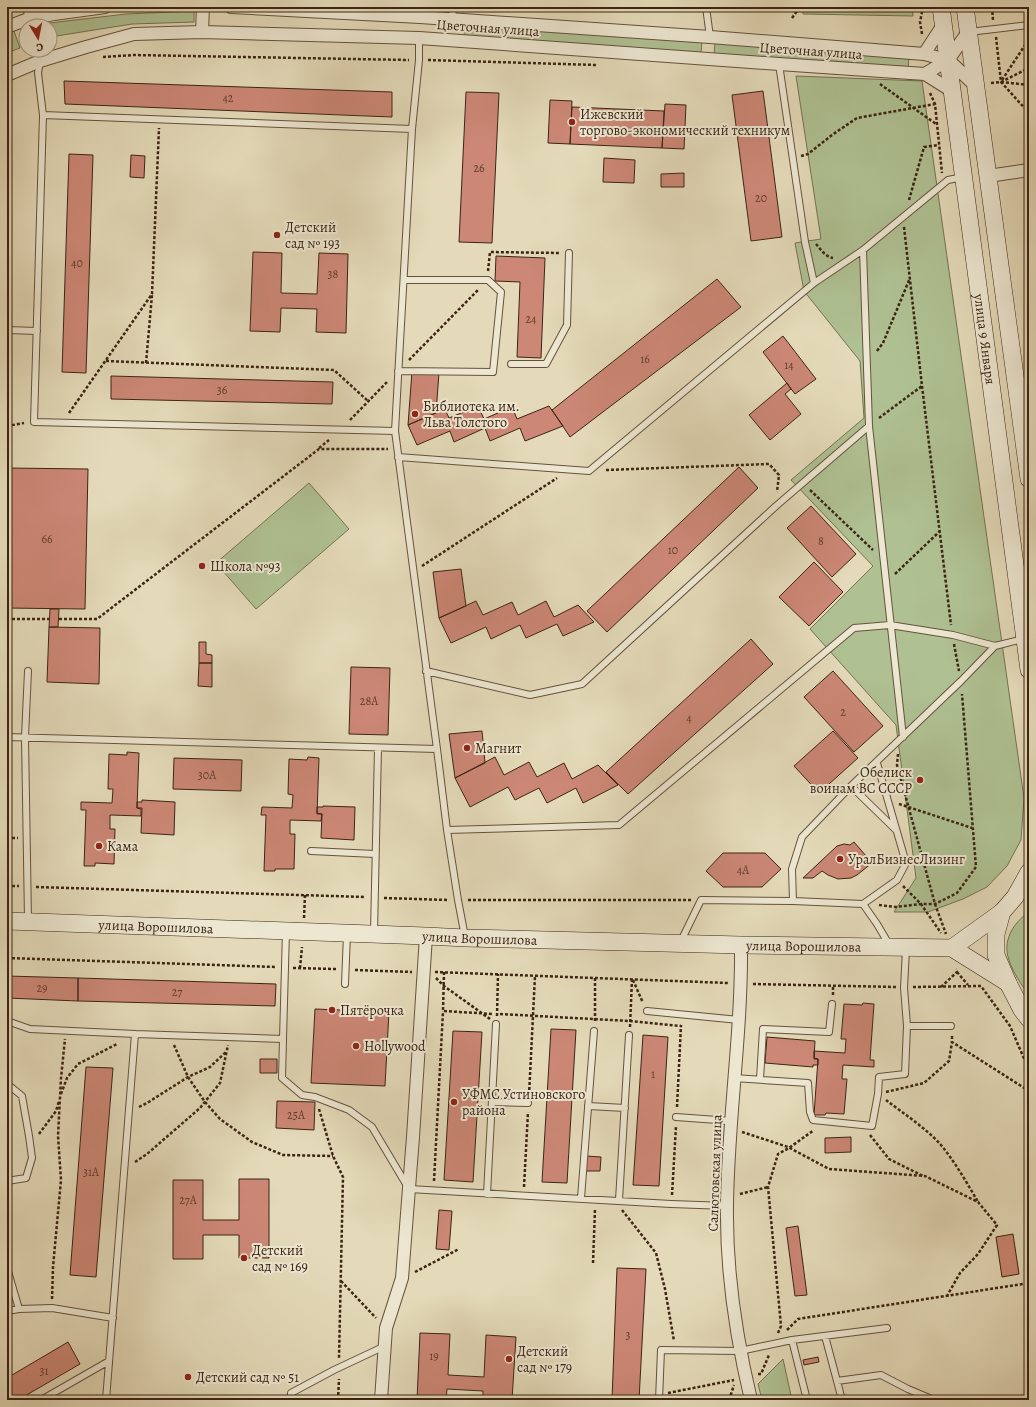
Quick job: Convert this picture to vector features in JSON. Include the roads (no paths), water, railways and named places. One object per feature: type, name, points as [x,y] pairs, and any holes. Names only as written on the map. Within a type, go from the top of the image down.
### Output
[{"type":"main road","name":"улица 9 Января","points":[[941,7],[1027,639],[1029,670]]},
{"type":"main road","name":"улица 9 Января","points":[[965,7],[1029,479]]},
{"type":"main road","points":[[1008,984],[952,948],[1002,912],[1022,895],[1029,872]]},
{"type":"main road","points":[[1002,912],[996,934],[996,955],[1008,984],[1027,1018]]},
{"type":"main road","name":"улица Ворошилова","points":[[7,921],[466,938],[680,944],[952,948]]},
{"type":"street","points":[[7,27],[28,17],[105,7]]},
{"type":"street","points":[[202,32],[203,7]]},
{"type":"street","name":"Цветочная улица","points":[[231,7],[420,17],[710,37],[924,54],[948,60]]},
{"type":"street","points":[[419,38],[420,17]]},
{"type":"street","points":[[924,54],[943,25]]},
{"type":"street","name":"Цветочная улица","points":[[58,52],[134,34],[202,32],[419,38],[925,74]]},
{"type":"street","points":[[952,91],[925,74],[948,60],[968,32]]},
{"type":"street","points":[[708,59],[710,37]]},
{"type":"street","name":"Цветочная улица","points":[[7,75],[36,58]]},
{"type":"street","points":[[948,60],[976,86]]},
{"type":"street","points":[[988,176],[1029,170]]},
{"type":"street","points":[[382,1400],[386,1328],[402,1278],[426,936]]},
{"type":"street","name":"Салютовская улица","points":[[741,945],[741,984],[727,1201],[729,1265],[740,1351],[751,1400]]},
{"type":"lane","points":[[452,20],[453,7]]},
{"type":"lane","points":[[706,7],[710,37]]},
{"type":"lane","points":[[968,32],[1029,25]]},
{"type":"lane","points":[[419,38],[419,60],[412,129],[395,432],[447,830],[458,900],[466,938]]},
{"type":"lane","points":[[39,58],[38,73],[44,115],[34,422],[395,432]]},
{"type":"lane","points":[[780,64],[805,242],[814,282]]},
{"type":"lane","points":[[44,115],[412,129]]},
{"type":"lane","points":[[398,457],[589,471],[814,282],[863,250],[948,180],[963,177]]},
{"type":"lane","points":[[863,250],[868,426],[903,737]]},
{"type":"lane","points":[[511,364],[546,364],[567,325],[569,253]]},
{"type":"lane","points":[[398,371],[494,372],[501,292],[488,280],[404,280]]},
{"type":"lane","points":[[7,330],[37,332]]},
{"type":"lane","points":[[426,671],[530,695],[582,684],[776,506],[868,426]]},
{"type":"lane","points":[[447,830],[619,825],[854,628],[890,625],[952,635],[995,646],[1027,639]]},
{"type":"lane","points":[[793,901],[792,869],[802,837],[851,786],[877,763],[995,646]]},
{"type":"lane","points":[[28,671],[25,737],[28,921]]},
{"type":"lane","points":[[7,737],[437,749]]},
{"type":"lane","points":[[374,935],[378,748]]},
{"type":"lane","points":[[680,944],[701,900],[793,901],[863,904],[897,880],[906,863],[877,763]]},
{"type":"lane","points":[[851,786],[896,830]]},
{"type":"lane","points":[[311,851],[375,854]]},
{"type":"lane","points":[[734,1078],[808,1083],[810,1112],[813,1120],[872,1126],[878,1094],[878,1077],[905,1074],[906,1026],[904,988],[898,947],[877,924],[863,904]]},
{"type":"lane","points":[[286,931],[282,1078],[302,1095],[315,1097],[349,1110],[372,1127],[409,1189],[612,1200],[727,1201]]},
{"type":"lane","points":[[345,984],[347,934]]},
{"type":"lane","points":[[760,1080],[762,1029],[829,1032],[832,1004]]},
{"type":"lane","points":[[647,1011],[739,1020]]},
{"type":"lane","points":[[7,1021],[30,1029],[283,1039]]},
{"type":"lane","points":[[487,1194],[496,1024]]},
{"type":"lane","points":[[906,1026],[951,1026]]},
{"type":"lane","points":[[581,1198],[594,1031]]},
{"type":"lane","points":[[106,1400],[135,1034]]},
{"type":"lane","points":[[620,1200],[629,1035]]},
{"type":"lane","points":[[7,1088],[11,1087],[22,1096],[32,1158],[26,1178],[7,1181]]},
{"type":"lane","points":[[492,1102],[528,1104]]},
{"type":"lane","points":[[588,1106],[625,1108]]},
{"type":"lane","points":[[676,1117],[731,1124]]},
{"type":"lane","points":[[7,1268],[19,1309]]},
{"type":"lane","points":[[7,1311],[52,1308],[113,1318]]},
{"type":"lane","points":[[659,1398],[661,1350],[740,1351],[792,1340],[887,1328]]},
{"type":"lane","points":[[826,1336],[842,1400]]},
{"type":"lane","points":[[792,1340],[807,1400]]},
{"type":"lane","points":[[291,1400],[291,1393],[339,1367],[385,1346]]},
{"type":"lane","points":[[41,1400],[109,1361]]},
{"type":"lane","points":[[837,1382],[881,1375],[934,1400]]},
{"type":"place","name":"Ижевский торгово-экономический техникум","points":[[572,122]]},
{"type":"place","name":"Детский сад № 193","points":[[277,235]]},
{"type":"place","name":"Библиотека им. Льва Толстого","points":[[415,414]]},
{"type":"place","name":"Школа №93","points":[[202,566]]},
{"type":"place","name":"Магнит","points":[[467,748]]},
{"type":"place","name":"Обелиск воинам ВС СССР","points":[[920,780]]},
{"type":"place","name":"Кама","points":[[99,846]]},
{"type":"place","name":"УралБизнесЛизинг","points":[[840,859]]},
{"type":"place","name":"Пятёрочка","points":[[332,1010]]},
{"type":"place","name":"Hollywood","points":[[356,1046]]},
{"type":"place","name":"УФМС Устиновского района","points":[[454,1102]]},
{"type":"place","name":"Детский сад № 169","points":[[244,1258]]},
{"type":"place","name":"Детский сад № 179","points":[[509,1359]]},
{"type":"place","name":"Детский сад № 51","points":[[188,1377]]}]
